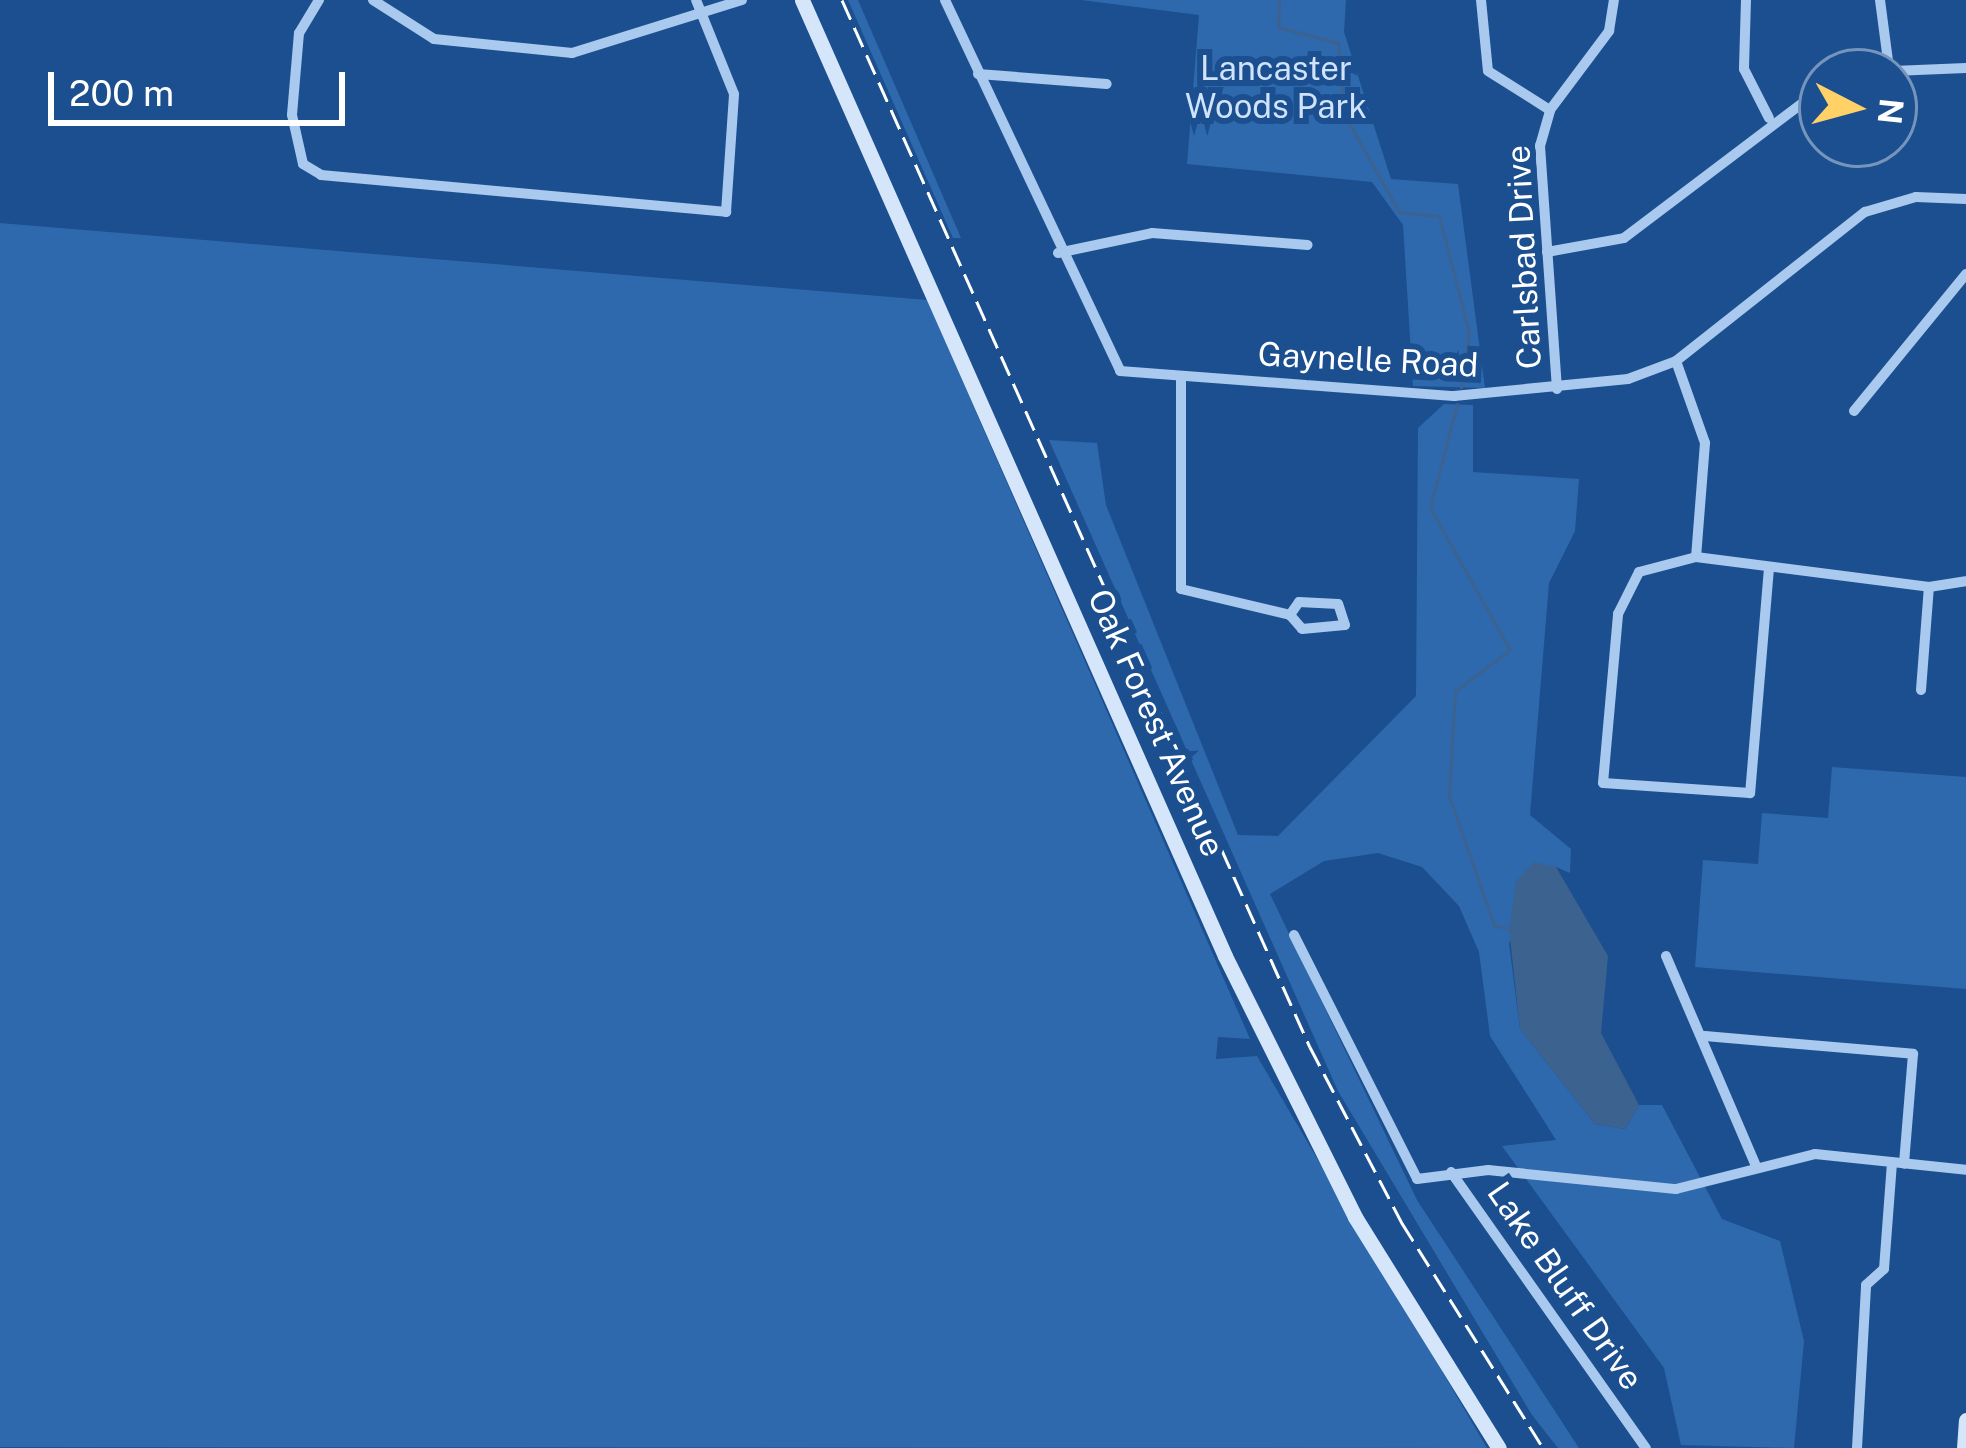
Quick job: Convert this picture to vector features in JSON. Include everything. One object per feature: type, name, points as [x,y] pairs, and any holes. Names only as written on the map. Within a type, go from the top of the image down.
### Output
[{"type":"street","points":[[319,0],[299,33],[292,115],[303,164],[321,175],[726,212],[734,94],[702,4]]},
{"type":"street","points":[[373,0],[434,39],[572,53],[702,4],[742,0]]},
{"type":"street","name":"Oak Forest Avenue","points":[[802,0],[1226,956],[1355,1216],[1498,1448]]},
{"type":"street","name":"Gaynelle Road","points":[[945,0],[1106,358],[1120,371],[1454,396],[1557,389],[1676,361],[1865,212],[1916,197],[1966,200]]},
{"type":"street","points":[[1481,0],[1488,71],[1550,110]]},
{"type":"street","name":"Carlsbad Drive","points":[[1557,389],[1539,160],[1550,110],[1609,31],[1614,0]]},
{"type":"street","points":[[1746,0],[1744,69],[1769,118]]},
{"type":"street","points":[[1880,0],[1886,48]]},
{"type":"street","points":[[1918,68],[1966,68]]},
{"type":"street","points":[[978,74],[1108,83]]},
{"type":"street","points":[[1547,252],[1624,238],[1769,118],[1798,102]]},
{"type":"street","points":[[1058,254],[1152,232],[1308,245]]},
{"type":"street","points":[[1854,411],[1966,274]]},
{"type":"street","points":[[1676,361],[1705,443],[1696,556]]},
{"type":"street","points":[[1180,376],[1173,467],[1181,590],[1290,615],[1302,629],[1339,632],[1346,611],[1299,602],[1290,615]]},
{"type":"street","points":[[1769,568],[1750,794],[1603,783],[1618,614],[1639,572],[1696,556],[1929,587],[1966,580]]},
{"type":"street","points":[[1921,690],[1929,587]]},
{"type":"street","name":"Lake Bluff Drive","points":[[1294,935],[1417,1179],[1451,1172],[1646,1448]]},
{"type":"street","points":[[1666,956],[1705,1036],[1755,1164]]},
{"type":"street","points":[[1705,1036],[1912,1054],[1884,1269],[1866,1285],[1857,1448]]},
{"type":"street","points":[[1451,1172],[1676,1190],[1755,1164],[1815,1154],[1966,1170]]},
{"type":"street","points":[[1964,1448],[1966,1420]]},
{"type":"green space","points":[[848,0],[858,0],[961,238],[953,238]]},
{"type":"green space","name":"Lancaster Woods Park","points":[[1081,0],[1346,0],[1344,32],[1391,179],[1458,184],[1485,388],[1413,386],[1403,225],[1372,182],[1187,164],[1199,15]]},
{"type":"green space","points":[[0,223],[927,300],[1250,1039],[1218,1037],[1216,1059],[1257,1056],[1487,1448],[0,1447]]},
{"type":"green space","points":[[1444,404],[1473,405],[1473,472],[1579,479],[1575,531],[1549,583],[1530,815],[1571,849],[1570,873],[1556,867],[1509,943],[1520,1029],[1595,1124],[1625,1129],[1639,1105],[1662,1105],[1722,1219],[1780,1241],[1804,1341],[1794,1448],[1681,1445],[1664,1368],[1502,1146],[1556,1140],[1490,1036],[1479,952],[1459,906],[1422,867],[1378,853],[1324,861],[1270,894],[1417,1200],[1579,1448],[1558,1448],[1532,1415],[1338,1091],[1049,440],[1097,443],[1106,505],[1238,835],[1278,836],[1416,696],[1418,428]]},
{"type":"green space","points":[[1832,767],[1966,777],[1966,989],[1695,967],[1703,860],[1758,864],[1762,813],[1828,818]]},
{"type":"shaded area","points":[[1534,862],[1556,867],[1608,956],[1601,1033],[1639,1105],[1625,1129],[1595,1124],[1520,1029],[1509,929],[1516,881]]},
{"type":"waterway","points":[[1279,0],[1278,27],[1338,43],[1345,116],[1399,212],[1439,216],[1469,333],[1461,387]]},
{"type":"waterway","points":[[1457,404],[1430,508],[1510,650],[1455,691],[1449,796],[1494,925],[1509,929]]},
{"type":"railway","points":[[842,0],[1310,1047],[1402,1223],[1543,1448]]}]
